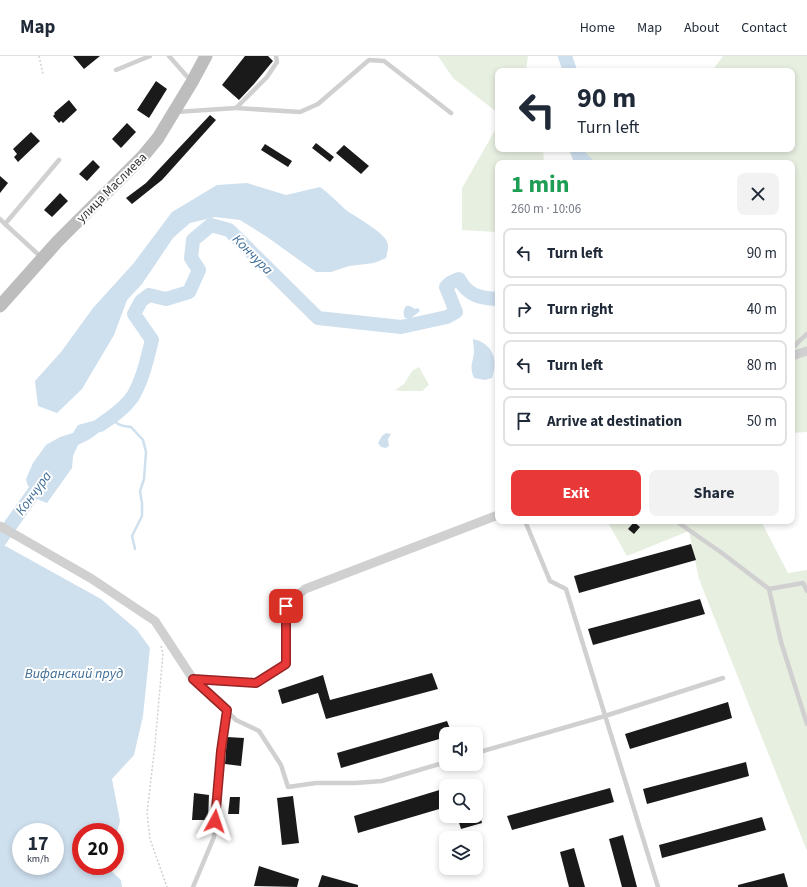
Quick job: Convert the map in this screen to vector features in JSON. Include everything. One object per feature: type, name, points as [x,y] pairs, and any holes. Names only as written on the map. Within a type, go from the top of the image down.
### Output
[{"type":"street","name":"улица Маслиева","points":[[0,306],[42,259],[144,155],[158,138],[206,56]]},
{"type":"street","points":[[795,355],[807,351]]},
{"type":"street","points":[[0,526],[92,579],[155,621],[193,679],[256,683],[286,664],[286,606],[305,589],[495,516]]},
{"type":"lane","points":[[116,70],[150,56]]},
{"type":"lane","points":[[169,56],[192,82]]},
{"type":"lane","points":[[236,108],[267,77],[277,62],[276,56]]},
{"type":"lane","points":[[174,112],[236,108],[300,112],[318,104],[369,60],[384,61],[451,113]]},
{"type":"lane","points":[[5,224],[58,160]]},
{"type":"lane","points":[[0,219],[42,259]]},
{"type":"lane","points":[[795,345],[807,334]]},
{"type":"lane","points":[[526,524],[550,581],[566,588],[658,887]]},
{"type":"lane","points":[[680,524],[722,553],[769,589],[781,642],[807,724]]},
{"type":"lane","points":[[769,589],[803,584],[807,591]]},
{"type":"lane","points":[[483,751],[605,716],[723,678]]},
{"type":"lane","points":[[193,679],[236,720],[258,731],[281,765],[288,787],[316,783],[382,781],[439,764]]},
{"type":"lane","points":[[194,887],[214,837],[221,751],[227,710]]},
{"type":"path","points":[[39,56],[43,74]]},
{"type":"path","points":[[160,640],[163,653],[147,813],[150,839],[167,887]]},
{"type":"shaded area","points":[[438,56],[528,56],[526,68],[495,68],[495,111],[453,78]]},
{"type":"shaded area","points":[[723,56],[807,56],[807,432],[795,433],[795,160],[575,160],[569,152],[795,152],[795,68],[714,68]]},
{"type":"shaded area","points":[[495,130],[495,152],[543,152],[544,160],[495,160],[495,232],[462,230],[462,188]]},
{"type":"shaded area","points":[[419,367],[429,385],[422,391],[395,390],[404,384],[412,371]]},
{"type":"shaded area","points":[[609,524],[763,524],[788,573],[807,570],[807,851],[699,579],[689,531],[627,556]]},
{"type":"water","points":[[247,183],[286,195],[320,187],[346,210],[383,236],[388,244],[386,258],[374,263],[349,266],[331,272],[316,272],[267,237],[240,220],[215,217],[190,223],[173,238],[142,284],[127,300],[114,335],[82,389],[57,413],[38,406],[35,381],[61,352],[93,308],[133,264],[172,212],[217,185]]},
{"type":"water","points":[[406,306],[410,306],[415,309],[418,308],[420,311],[410,319],[405,318],[404,309]]},
{"type":"water","points":[[473,339],[486,345],[493,354],[495,365],[492,378],[485,380],[474,378],[472,367],[474,352]]},
{"type":"water","points":[[115,415],[116,423],[109,425],[90,439],[78,445],[73,456],[72,468],[47,503],[39,500],[27,484],[26,479],[33,463],[46,445],[60,437],[73,433],[78,425]]},
{"type":"water","points":[[386,433],[391,434],[388,439],[389,446],[386,448],[381,447],[378,443],[382,436]]},
{"type":"water","name":"Вифанский пруд","points":[[0,543],[101,599],[137,630],[150,648],[143,716],[134,755],[112,779],[119,823],[72,823],[72,875],[116,875],[121,880],[122,887],[0,887]]},
{"type":"building","points":[[73,56],[100,56],[84,69]]},
{"type":"building","points":[[245,56],[268,56],[273,61],[239,100],[222,85]]},
{"type":"building","points":[[156,81],[167,89],[149,118],[137,110]]},
{"type":"building","points":[[69,100],[77,110],[63,123],[61,121],[59,123],[53,116],[55,114],[54,113]]},
{"type":"building","points":[[210,115],[216,120],[162,180],[132,204],[126,198],[146,183]]},
{"type":"building","points":[[127,123],[136,132],[121,148],[112,139]]},
{"type":"building","points":[[31,132],[40,141],[18,162],[14,157],[17,154],[13,149]]},
{"type":"building","points":[[316,143],[334,157],[330,162],[312,148]]},
{"type":"building","points":[[265,144],[292,161],[288,167],[261,150]]},
{"type":"building","points":[[344,145],[369,166],[361,174],[336,153]]},
{"type":"building","points":[[93,160],[100,167],[87,181],[79,174]]},
{"type":"building","points":[[0,176],[8,183],[0,193]]},
{"type":"building","points":[[60,193],[68,201],[52,217],[44,210]]},
{"type":"building","points":[[632,524],[636,524],[640,527],[634,534],[628,529]]},
{"type":"building","points":[[691,544],[696,560],[579,593],[574,576]]},
{"type":"building","points":[[700,599],[705,614],[593,645],[588,629]]},
{"type":"building","points":[[432,673],[438,689],[326,719],[318,693],[282,704],[278,690],[323,675],[330,700]]},
{"type":"building","points":[[728,702],[732,718],[630,749],[625,734]]},
{"type":"building","points":[[447,721],[449,727],[439,727],[439,739],[341,768],[337,753]]},
{"type":"building","points":[[227,737],[244,738],[241,766],[225,764]]},
{"type":"building","points":[[746,762],[749,776],[647,804],[643,789]]},
{"type":"building","points":[[610,788],[614,802],[512,830],[507,816]]},
{"type":"building","points":[[439,790],[439,809],[358,833],[354,816]]},
{"type":"building","points":[[194,793],[209,795],[208,820],[192,820]]},
{"type":"building","points":[[293,796],[299,843],[282,845],[277,798]]},
{"type":"building","points":[[230,797],[240,797],[239,814],[228,814]]},
{"type":"building","points":[[762,817],[766,830],[662,858],[659,845]]},
{"type":"building","points":[[459,823],[482,823],[461,829]]},
{"type":"building","points":[[623,835],[637,887],[622,887],[609,839]]},
{"type":"building","points":[[574,848],[585,887],[569,887],[560,852]]},
{"type":"building","points":[[259,866],[299,879],[297,887],[254,886]]},
{"type":"building","points":[[784,873],[788,887],[738,887],[738,885]]},
{"type":"building","points":[[322,875],[358,885],[358,887],[318,887]]},
{"type":"waterway","name":"Кончура","points":[[565,56],[569,68]]},
{"type":"waterway","name":"Кончура","points":[[578,152],[579,156],[583,160]]},
{"type":"waterway","name":"Кончура","points":[[100,425],[118,412],[130,400],[142,376],[152,340],[134,314],[141,301],[149,295],[166,299],[189,292],[199,270],[191,258],[193,240],[211,225],[229,230],[318,318],[401,327],[447,317],[456,312],[446,287],[450,283],[459,279],[471,293],[480,297],[495,299]]},
{"type":"waterway","points":[[115,415],[115,421],[117,423],[131,427],[143,440],[146,452],[144,479],[140,491],[142,516],[132,536],[135,549]]},
{"type":"waterway","name":"Кончура","points":[[0,540],[44,478]]},
{"type":"route","points":[[215,821],[221,751],[227,710],[193,679],[256,683],[286,664],[286,606]]}]
